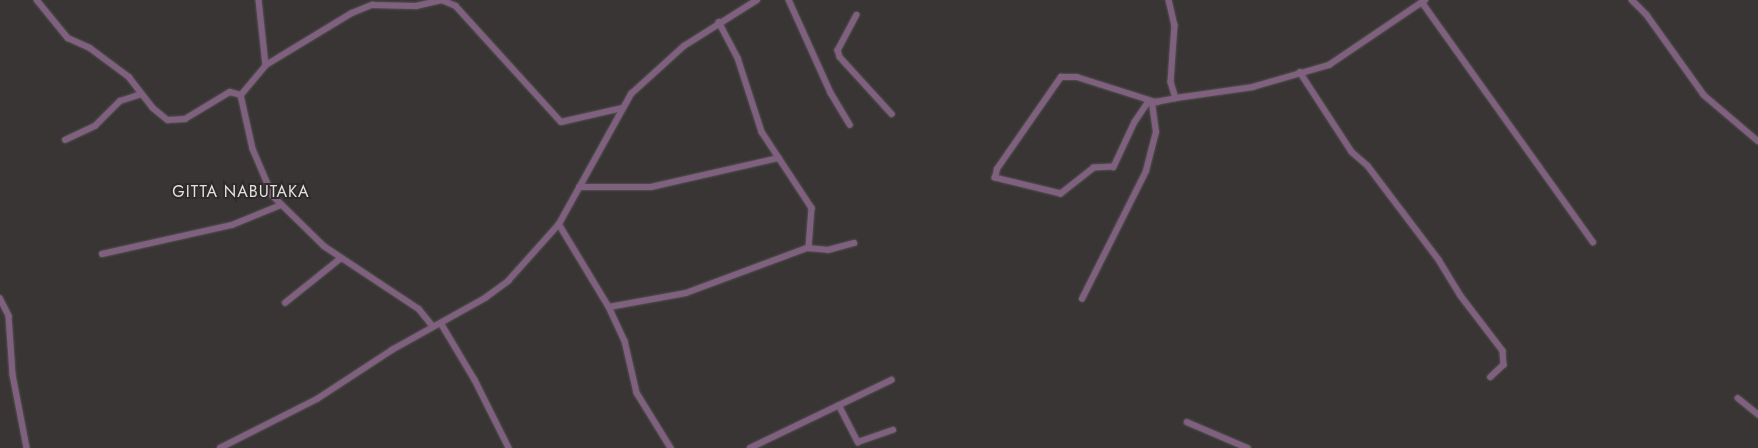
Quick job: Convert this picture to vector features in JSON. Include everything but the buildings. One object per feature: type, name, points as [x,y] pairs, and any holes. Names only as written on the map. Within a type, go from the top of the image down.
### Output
[{"type":"street","points":[[37,0],[68,38],[96,52],[131,79],[141,94],[160,115],[175,121],[197,113],[230,92],[241,95]]},
{"type":"street","points":[[259,0],[266,65]]},
{"type":"street","points":[[241,95],[266,65],[368,6],[416,6],[442,0],[456,6],[561,122],[622,108]]},
{"type":"street","points":[[220,448],[234,445],[317,400],[434,326],[486,298],[508,281],[559,224],[631,94],[652,72],[719,22],[756,0]]},
{"type":"street","points":[[789,0],[830,93],[850,126]]},
{"type":"street","points":[[1169,0],[1175,24],[1171,82],[1176,98]]},
{"type":"street","points":[[1632,0],[1647,15],[1704,96],[1758,141]]},
{"type":"street","points":[[1159,102],[1077,77],[1061,77],[997,169],[995,178],[1061,194],[1094,168],[1114,167],[1135,122],[1148,103],[1159,102],[1176,98],[1253,87],[1340,59],[1424,1],[1593,242]]},
{"type":"street","points":[[857,15],[838,50],[840,57],[892,114]]},
{"type":"street","points":[[719,22],[738,58],[755,119],[812,208],[809,248]]},
{"type":"street","points":[[1300,72],[1352,152],[1368,166],[1439,260],[1461,296],[1503,351],[1504,365],[1491,376]]},
{"type":"street","points":[[65,140],[95,126],[120,101],[141,94]]},
{"type":"street","points":[[241,95],[262,175],[267,188],[281,205],[340,259],[418,309],[434,326]]},
{"type":"street","points":[[1082,299],[1146,171],[1156,132],[1152,103]]},
{"type":"street","points":[[579,187],[651,187],[779,158]]},
{"type":"street","points":[[102,254],[232,225],[281,205]]},
{"type":"street","points":[[559,224],[609,307],[625,341],[637,392],[671,448]]},
{"type":"street","points":[[609,307],[686,293],[809,248],[834,249],[854,243]]},
{"type":"street","points":[[285,303],[340,259]]},
{"type":"street","points":[[0,298],[9,316],[13,375],[27,448]]},
{"type":"street","points":[[441,323],[479,387],[509,448]]},
{"type":"street","points":[[750,448],[891,380]]},
{"type":"street","points":[[1738,398],[1758,414]]},
{"type":"street","points":[[839,405],[858,442],[893,430]]},
{"type":"street","points":[[1186,422],[1248,448]]},
{"type":"district","name":"GITTA NABUTAKA","points":[[241,192]]}]
